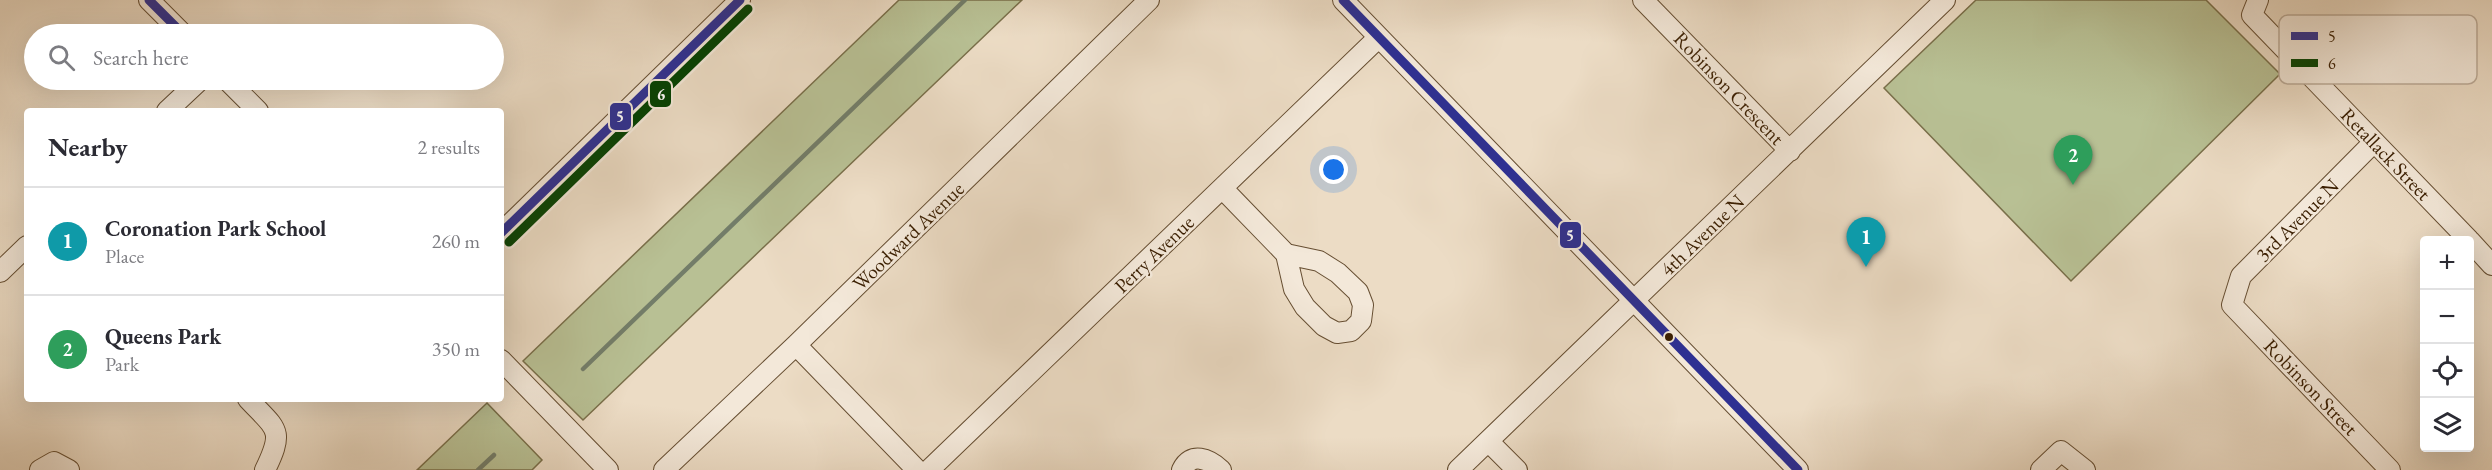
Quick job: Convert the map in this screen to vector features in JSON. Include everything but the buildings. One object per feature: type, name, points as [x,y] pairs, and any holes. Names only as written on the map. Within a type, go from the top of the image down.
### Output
[{"type":"street","points":[[149,0],[173,24]]},
{"type":"street","points":[[504,230],[740,0]]},
{"type":"street","name":"Woodward Avenue","points":[[664,470],[796,345],[1149,0]]},
{"type":"street","points":[[1343,0],[1798,470]]},
{"type":"street","name":"Robinson Crescent","points":[[1643,0],[1790,150]]},
{"type":"street","name":"4th Avenue N","points":[[1458,470],[1944,0]]},
{"type":"street","name":"Retallack Street","points":[[2255,8],[2279,35]]},
{"type":"street","name":"Perry Avenue","points":[[929,470],[1378,38]]},
{"type":"street","name":"Retallack Street","points":[[2322,84],[2374,142],[2464,236]]},
{"type":"street","points":[[170,108],[189,90]]},
{"type":"street","points":[[237,90],[255,108]]},
{"type":"street","name":"3rd Avenue N","points":[[2232,305],[2241,276],[2374,142]]},
{"type":"street","points":[[1223,189],[1286,254]]},
{"type":"street","name":"Retallack Street","points":[[2474,246],[2492,265]]},
{"type":"street","points":[[0,272],[24,249]]},
{"type":"street","name":"Robinson Street","points":[[2232,305],[2390,470]]},
{"type":"street","points":[[796,345],[917,470]]},
{"type":"street","points":[[504,363],[608,470]]},
{"type":"street","points":[[251,402],[274,427],[277,443],[265,470]]},
{"type":"street","points":[[1488,441],[1517,470]]},
{"type":"street","points":[[2041,470],[2061,451],[2085,470]]},
{"type":"street","points":[[1182,470],[1185,464],[1195,458],[1206,459],[1221,470]]},
{"type":"street","points":[[40,470],[54,462],[69,470]]},
{"type":"green space","points":[[899,0],[1022,0],[583,420],[523,361]]},
{"type":"green space","points":[[1976,0],[2206,0],[2279,73],[2071,281],[1884,88]]},
{"type":"green space","points":[[487,403],[542,460],[532,470],[417,470]]},
{"type":"waterway","points":[[583,369],[965,0]]},
{"type":"waterway","points":[[478,470],[494,455]]},
{"type":"transit line","name":"5","points":[[149,0],[173,24]]},
{"type":"transit line","name":"5","points":[[504,230],[740,0]]},
{"type":"transit line","name":"5","points":[[1343,0],[1798,470]]},
{"type":"transit line","name":"6","points":[[509,242],[748,9]]},
{"type":"place","name":"Queens Park","points":[[2073,185]]},
{"type":"place","name":"Coronation Park School","points":[[1866,267]]}]
